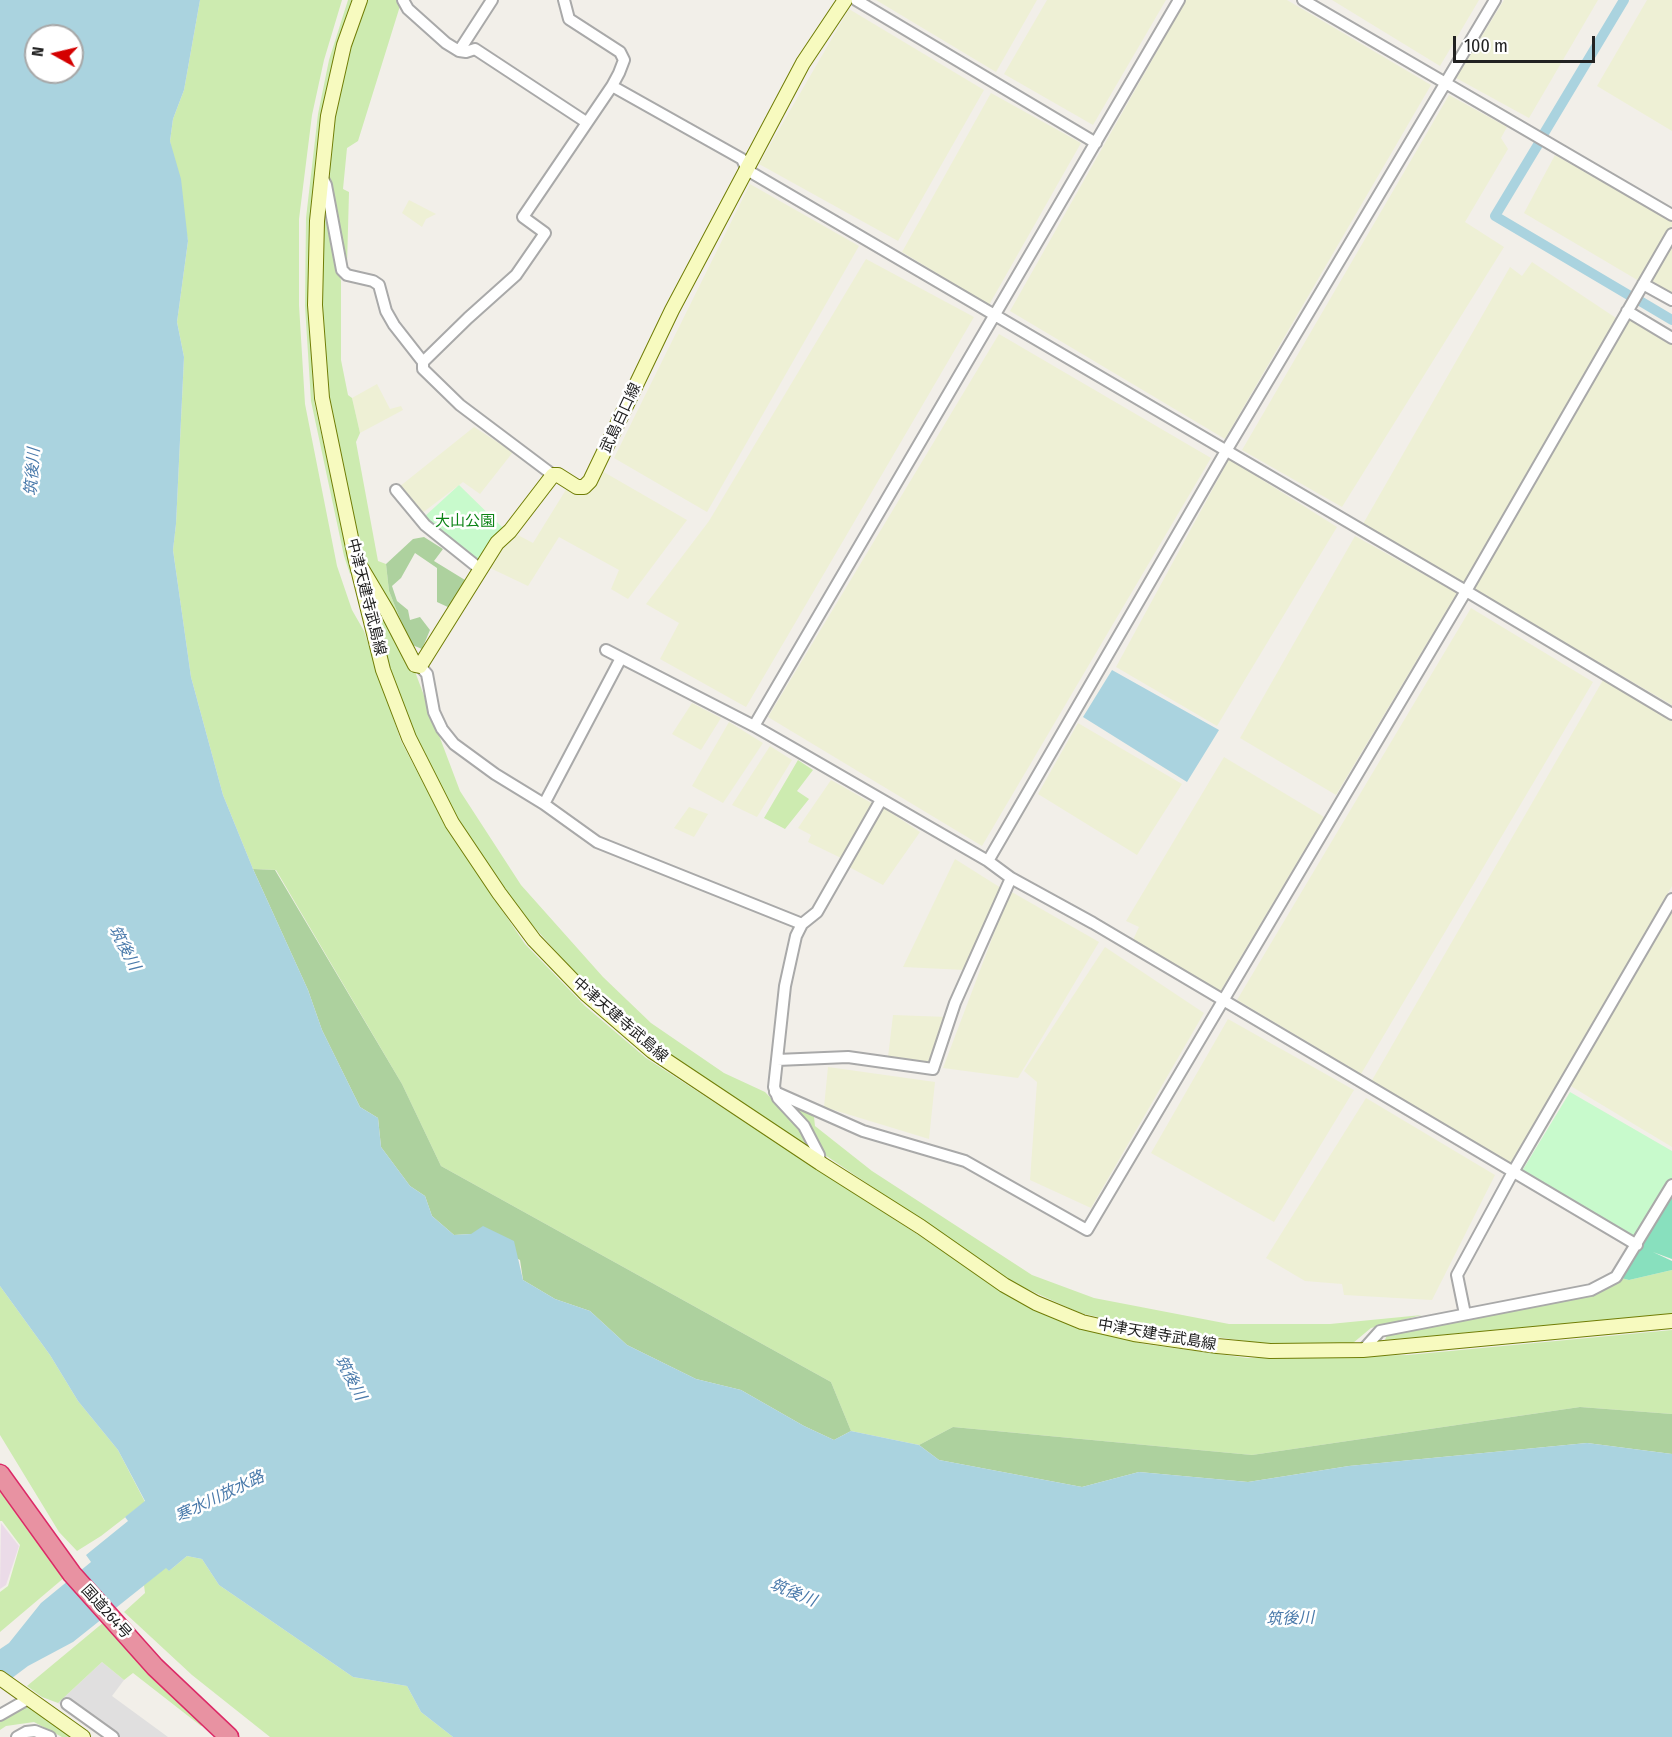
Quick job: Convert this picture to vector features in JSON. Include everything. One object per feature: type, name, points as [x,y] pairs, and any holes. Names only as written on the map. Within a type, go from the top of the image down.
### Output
[{"type":"highway","name":"国道264号","points":[[0,1474],[72,1574],[155,1667],[229,1737]]},
{"type":"main road","name":"中津天建寺武島線","points":[[360,0],[344,45],[331,105],[317,221],[315,305],[322,398],[355,557],[383,670],[409,738],[452,823],[534,940],[586,994],[652,1051],[921,1227],[1004,1285],[1036,1303],[1082,1322],[1134,1334],[1270,1351],[1363,1350],[1672,1321]]},
{"type":"main road","name":"武島白口線","points":[[553,475],[558,475],[577,487],[584,487],[590,481],[672,310],[803,63],[845,0]]},
{"type":"main road","points":[[355,557],[415,665],[420,666],[497,543],[510,531],[553,475]]},
{"type":"main road","points":[[0,1678],[83,1737]]},
{"type":"street","points":[[403,0],[408,9],[446,43],[459,51],[466,52],[475,49],[586,122]]},
{"type":"street","points":[[459,51],[492,0]]},
{"type":"street","points":[[423,362],[516,275],[528,259],[545,233],[523,217],[612,86],[624,60],[620,52],[569,19],[564,0]]},
{"type":"street","points":[[856,0],[1096,143]]},
{"type":"street","points":[[754,726],[1179,0]]},
{"type":"street","points":[[1303,0],[1672,215]]},
{"type":"street","points":[[988,861],[1226,451],[1495,0]]},
{"type":"street","points":[[612,86],[742,159],[747,170],[1672,714]]},
{"type":"street","points":[[321,174],[326,185],[342,270],[347,275],[373,281],[379,285],[386,311],[423,362],[423,369],[460,405],[553,475]]},
{"type":"street","points":[[775,1092],[863,1131],[964,1161],[1087,1230],[1466,591],[1672,234]]},
{"type":"street","points":[[1643,284],[1672,300]]},
{"type":"street","points":[[1627,311],[1672,338]]},
{"type":"street","points":[[396,490],[425,525],[480,569]]},
{"type":"street","points":[[606,650],[754,726],[988,861],[1011,878],[1094,923],[1637,1245]]},
{"type":"street","points":[[543,804],[621,658]]},
{"type":"street","points":[[420,666],[427,674],[434,712],[442,729],[454,744],[597,842],[802,924]]},
{"type":"street","points":[[820,1163],[819,1155],[804,1126],[775,1092],[785,987],[796,936],[802,924],[817,912],[881,801]]},
{"type":"street","points":[[777,1060],[848,1057],[933,1069],[955,1003],[1011,878]]},
{"type":"street","points":[[1465,1314],[1456,1275],[1513,1172],[1672,899]]},
{"type":"street","points":[[1363,1350],[1380,1331],[1591,1290],[1616,1277],[1672,1185]]},
{"type":"street","points":[[0,1715],[26,1698]]},
{"type":"street","points":[[67,1704],[113,1737]]},
{"type":"street","points":[[16,1737],[35,1731],[50,1737]]},
{"type":"shaded area","points":[[1,1523],[19,1546],[6,1585],[0,1589]]},
{"type":"shaded area","points":[[102,1662],[124,1680],[112,1696],[168,1737],[107,1737],[58,1703]]},
{"type":"green space","points":[[200,0],[342,0],[324,60],[312,115],[299,219],[299,305],[305,404],[337,566],[352,610],[364,631],[401,741],[449,832],[525,944],[585,1006],[646,1058],[1008,1295],[1076,1328],[1144,1344],[1247,1358],[1408,1355],[1672,1330],[1672,1414],[1580,1407],[1252,1455],[953,1427],[919,1445],[851,1431],[831,1382],[441,1166],[402,1084],[276,870],[253,869],[223,795],[191,677],[173,550],[184,357],[177,322],[188,241],[170,141],[173,119],[184,90]]},
{"type":"green space","points":[[348,0],[354,0],[323,114],[315,173],[309,307],[314,401],[352,572],[350,574],[344,556],[311,401],[305,306],[306,218],[318,114],[329,60]]},
{"type":"green space","points":[[366,0],[397,0],[400,6],[358,141],[347,148],[343,189],[349,192],[347,265],[328,168],[335,109],[352,40]]},
{"type":"green space","points":[[876,0],[1037,0],[996,72]]},
{"type":"green space","points":[[1047,0],[1166,0],[1093,125],[1004,74]]},
{"type":"green space","points":[[1186,0],[1287,0],[1431,85],[1225,439],[1010,311]]},
{"type":"green space","points":[[1332,0],[1479,0],[1440,66]]},
{"type":"green space","points":[[1504,0],[1598,0],[1529,118],[1456,78]]},
{"type":"green space","points":[[1647,0],[1672,0],[1672,131],[1597,86]]},
{"type":"green space","points":[[849,9],[984,90],[898,241],[759,164]]},
{"type":"green space","points":[[991,93],[1081,143],[989,305],[902,252]]},
{"type":"green space","points":[[1449,95],[1507,127],[1501,138],[1508,149],[1465,222],[1504,247],[1342,507],[1242,450]]},
{"type":"green space","points":[[1555,155],[1672,222],[1672,226],[1639,281],[1524,213]]},
{"type":"green space","points":[[750,184],[859,246],[707,512],[614,458]]},
{"type":"green space","points":[[325,193],[341,281],[341,360],[348,395],[352,398],[360,433],[356,442],[378,561],[386,564],[389,591],[410,644],[358,550],[327,392],[320,304]]},
{"type":"green space","points":[[409,200],[436,214],[426,219],[422,227],[402,213]]},
{"type":"green space","points":[[1672,244],[1672,294],[1650,282]]},
{"type":"green space","points":[[866,259],[974,317],[746,707],[660,659],[679,623],[646,604],[709,521]]},
{"type":"green space","points":[[1532,262],[1616,318],[1463,584],[1363,524],[1510,267],[1522,276]]},
{"type":"green space","points":[[1629,319],[1672,344],[1672,705],[1473,589]]},
{"type":"green space","points":[[999,334],[1211,458],[982,846],[768,717]]},
{"type":"green space","points":[[377,384],[390,409],[401,406],[403,410],[360,433],[352,398]]},
{"type":"green space","points":[[474,427],[513,452],[480,494],[463,482],[421,514],[399,487]]},
{"type":"green space","points":[[1229,459],[1337,527],[1217,726],[1116,667]]},
{"type":"green space","points":[[602,471],[687,520],[628,599],[611,589],[619,570],[559,537],[528,586],[488,567],[514,533],[533,543],[567,488],[588,493]]},
{"type":"green space","name":"大山公園","points":[[459,485],[504,529],[479,562],[424,517]]},
{"type":"green space","points":[[1355,536],[1457,593],[1336,795],[1240,738]]},
{"type":"green space","points":[[424,537],[443,549],[434,561],[465,580],[450,608],[437,602],[437,568],[415,553],[401,578],[392,586],[397,601],[408,610],[410,620],[420,617],[430,630],[422,649],[410,644],[389,591],[386,564],[413,539]]},
{"type":"green space","points":[[366,582],[414,669],[460,791],[521,885],[603,977],[651,1023],[724,1073],[765,1092],[800,1128],[809,1148],[654,1043],[584,983],[519,910],[457,817],[413,731],[389,666]]},
{"type":"green space","points":[[1471,608],[1593,682],[1361,1074],[1237,1000]]},
{"type":"green space","points":[[1603,680],[1672,720],[1672,886],[1512,1164],[1371,1082]]},
{"type":"green space","points":[[692,703],[721,718],[701,750],[672,734]]},
{"type":"green space","points":[[729,722],[763,743],[723,803],[692,786]]},
{"type":"green space","points":[[1078,723],[1182,784],[1137,855],[1038,794]]},
{"type":"green space","points":[[770,746],[792,760],[757,817],[732,805]]},
{"type":"green space","points":[[1224,757],[1324,817],[1220,992],[1132,942],[1139,927],[1126,921]]},
{"type":"green space","points":[[798,760],[813,770],[797,791],[809,799],[785,829],[764,818]]},
{"type":"green space","points":[[831,780],[875,805],[841,858],[808,842],[811,835],[798,828]]},
{"type":"green space","points":[[689,807],[708,814],[694,837],[674,828]]},
{"type":"green space","points":[[884,808],[920,832],[883,885],[849,867]]},
{"type":"green space","points":[[955,859],[1001,888],[965,970],[903,967]]},
{"type":"green space","points":[[253,869],[275,870],[402,1084],[441,1166],[831,1382],[851,1431],[834,1440],[804,1426],[741,1390],[696,1379],[627,1345],[590,1311],[555,1299],[523,1280],[520,1260],[471,1234],[454,1235],[432,1216],[425,1196],[410,1186],[381,1147],[378,1118],[360,1107],[322,1030],[308,990]]},
{"type":"green space","points":[[1010,891],[1099,942],[1018,1078],[943,1068]]},
{"type":"green space","points":[[1672,909],[1672,1147],[1569,1085]]},
{"type":"green space","points":[[1105,947],[1204,1013],[1091,1208],[1030,1180],[1037,1082],[1024,1071]]},
{"type":"green space","points":[[893,1015],[948,1017],[934,1063],[888,1057]]},
{"type":"green space","points":[[1228,1019],[1354,1090],[1274,1222],[1151,1153]]},
{"type":"green space","points":[[828,1067],[935,1082],[929,1139],[824,1107]]},
{"type":"green space","points":[[1570,1092],[1672,1151],[1672,1259],[1643,1248],[1522,1171]]},
{"type":"green space","points":[[1366,1098],[1495,1175],[1432,1300],[1344,1295],[1342,1284],[1305,1281],[1266,1258]]},
{"type":"green space","points":[[785,1101],[814,1117],[815,1126],[872,1171],[1032,1275],[1094,1298],[1229,1324],[1330,1324],[1422,1315],[1371,1328],[1353,1343],[1260,1343],[1136,1326],[1080,1313],[1016,1284],[825,1155],[806,1123]]},
{"type":"green space","points":[[1672,1193],[1672,1259],[1653,1252],[1672,1261],[1672,1270],[1629,1280],[1621,1278]]},
{"type":"green space","points":[[1672,1270],[1672,1314],[1385,1340],[1388,1331],[1621,1278],[1629,1280]]},
{"type":"green space","points":[[0,1286],[50,1355],[78,1401],[118,1450],[145,1502],[101,1536],[77,1551],[59,1532],[0,1435]]},
{"type":"green space","points":[[1580,1407],[1672,1414],[1672,1454],[1587,1443],[1349,1466],[1248,1482],[1139,1472],[1082,1487],[939,1460],[919,1445],[953,1427],[1252,1455]]},
{"type":"green space","points":[[0,1489],[65,1577],[0,1632],[0,1592],[8,1586],[20,1545],[0,1521]]},
{"type":"green space","points":[[187,1556],[202,1559],[219,1585],[353,1677],[407,1686],[421,1712],[453,1737],[270,1737],[192,1675],[124,1612],[145,1593],[144,1585],[166,1567],[169,1571]]},
{"type":"green space","points":[[104,1622],[205,1725],[201,1726],[133,1673],[124,1680],[102,1662],[58,1703],[42,1697],[27,1686]]},
{"type":"green space","points":[[27,1705],[75,1737],[62,1737],[34,1722],[6,1726],[0,1730],[0,1719]]},
{"type":"water","points":[[0,0],[200,0],[184,90],[173,119],[170,141],[181,179],[188,241],[177,322],[184,357],[173,550],[191,677],[223,795],[253,869],[308,990],[322,1030],[360,1107],[378,1118],[381,1147],[410,1186],[425,1196],[432,1216],[454,1235],[471,1234],[483,1226],[514,1241],[523,1280],[555,1299],[590,1311],[627,1345],[696,1379],[741,1390],[804,1426],[834,1440],[851,1431],[919,1445],[939,1460],[1082,1487],[1139,1472],[1248,1482],[1349,1466],[1587,1443],[1672,1454],[1672,1737],[453,1737],[421,1712],[407,1686],[353,1677],[219,1585],[202,1559],[187,1556],[169,1571],[166,1568],[73,1642],[28,1666],[0,1687],[0,1649],[9,1643],[41,1603],[91,1562],[86,1555],[128,1521],[125,1517],[145,1501],[118,1450],[78,1401],[50,1355],[0,1286]]},
{"type":"water","points":[[1112,670],[1219,730],[1187,782],[1083,717]]},
{"type":"waterway","points":[[1543,135],[1624,0]]},
{"type":"waterway","points":[[1539,143],[1495,216],[1632,297]]},
{"type":"waterway","points":[[1640,301],[1672,320]]},
{"type":"water label","name":"筑後川","points":[[33,472]]},
{"type":"water label","name":"筑後川","points":[[124,948]]},
{"type":"water label","name":"筑後川","points":[[350,1378]]},
{"type":"water label","name":"寒水川放水路","points":[[220,1497]]},
{"type":"water label","name":"筑後川","points":[[793,1593]]},
{"type":"water label","name":"筑後川","points":[[1290,1619]]}]
